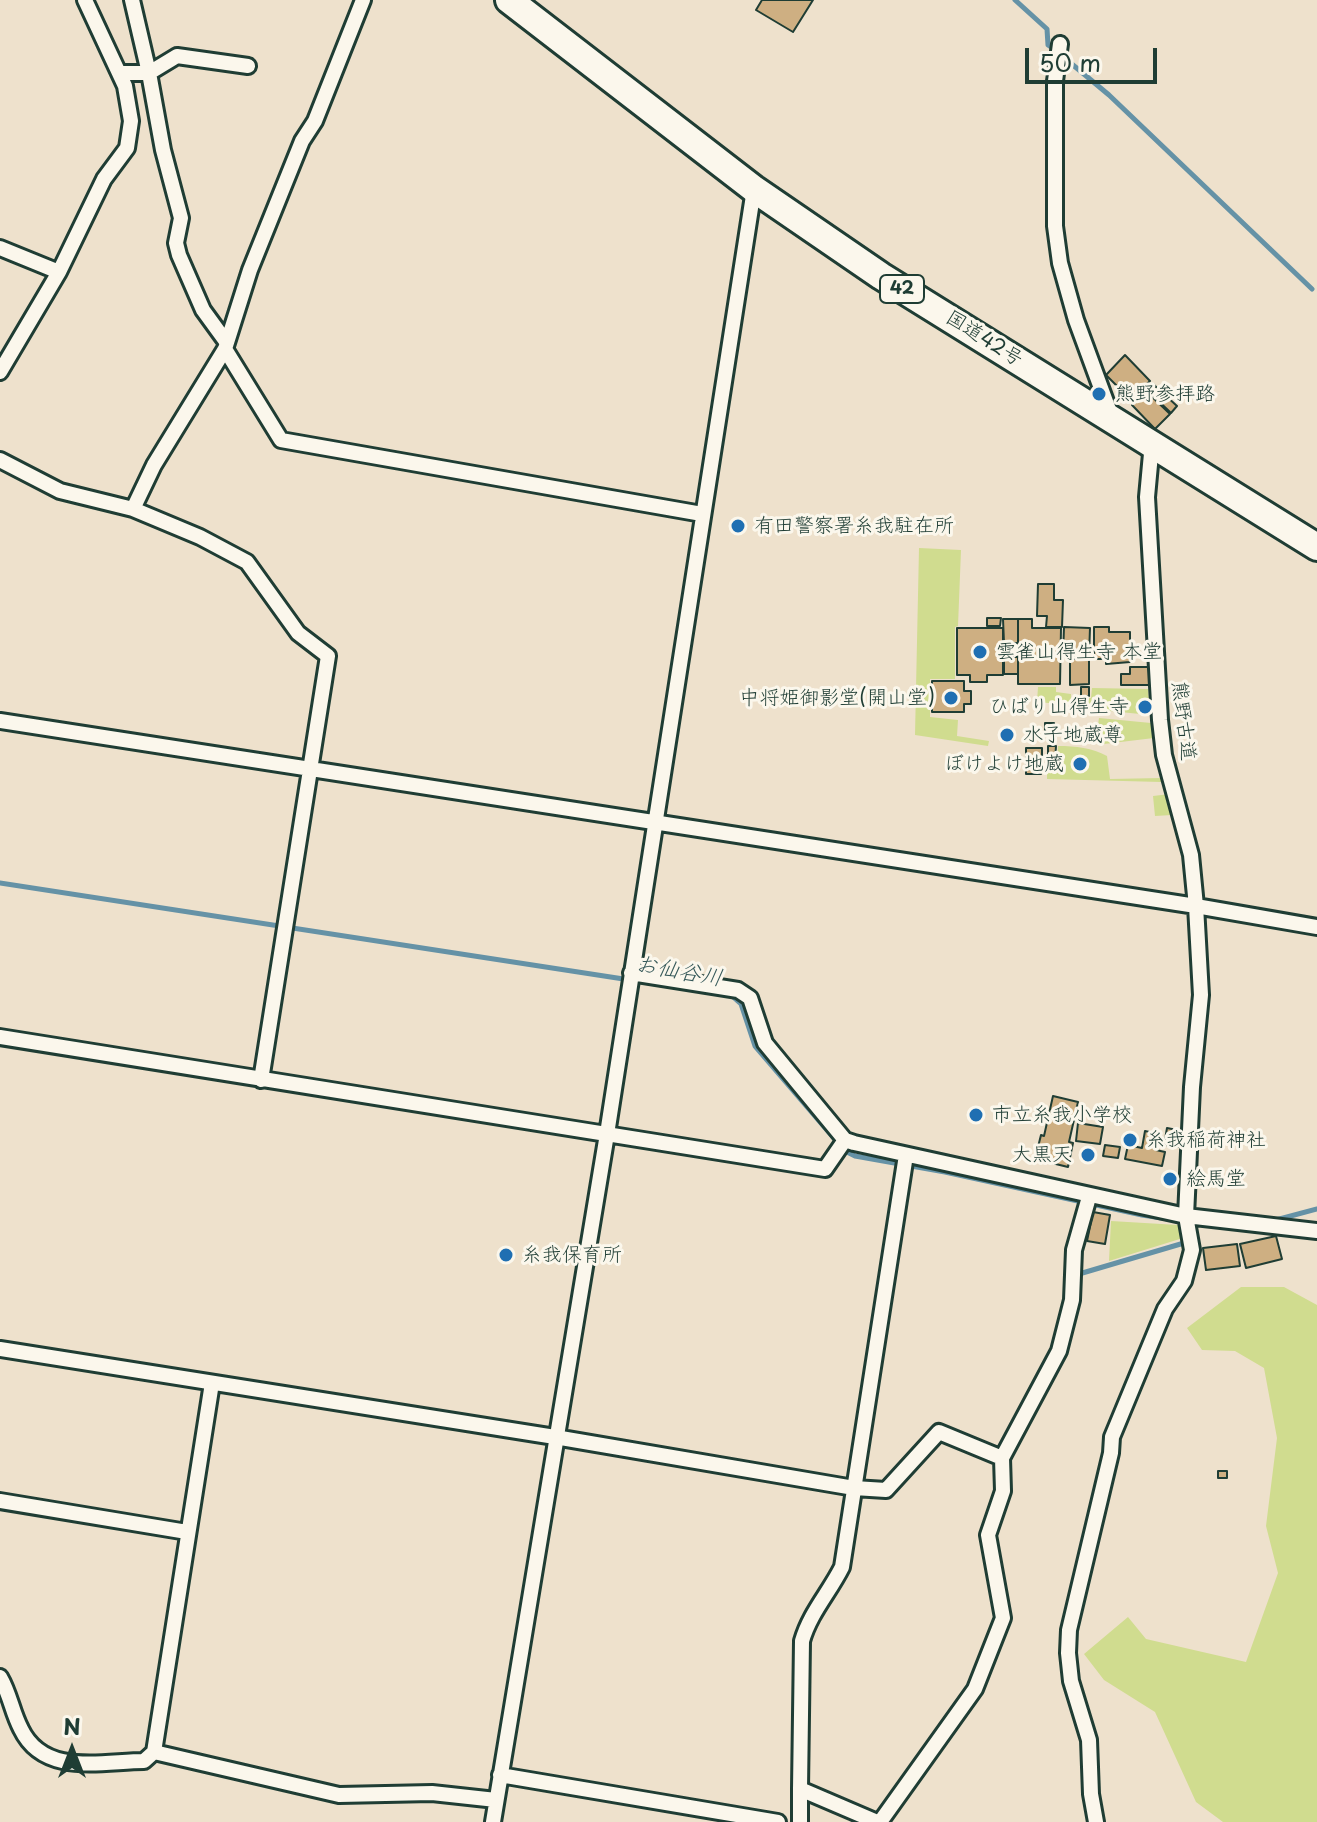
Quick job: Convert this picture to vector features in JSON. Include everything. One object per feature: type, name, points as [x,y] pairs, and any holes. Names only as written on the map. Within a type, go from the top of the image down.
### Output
[{"type":"highway","name":"国道42号","points":[[509,0],[754,189],[881,276],[1317,547]]},
{"type":"street","points":[[0,372],[59,272],[104,179],[127,148],[131,121],[125,86],[85,0]]},
{"type":"street","points":[[132,0],[163,150],[181,218],[176,243],[179,255],[203,310],[281,440],[702,514]]},
{"type":"street","points":[[133,509],[154,465],[226,346],[250,270],[302,141],[315,121],[363,0]]},
{"type":"street","points":[[1060,44],[1055,81],[1055,226],[1060,263],[1076,320],[1112,418]]},
{"type":"street","points":[[119,73],[149,73],[177,56],[248,66]]},
{"type":"street","points":[[493,1822],[607,1134],[754,189]]},
{"type":"street","points":[[0,248],[59,272]]},
{"type":"street","name":"熊野古道","points":[[1096,1822],[1091,1794],[1089,1740],[1071,1681],[1069,1630],[1112,1437],[1165,1309],[1184,1281],[1192,1250],[1186,1216],[1192,1087],[1201,995],[1191,855],[1164,755],[1160,720],[1147,497],[1152,443]]},
{"type":"street","points":[[0,460],[60,491],[133,509],[200,537],[247,562],[298,633],[328,656],[261,1080]]},
{"type":"street","points":[[0,721],[1317,927]]},
{"type":"street","points":[[631,973],[738,990],[750,998],[765,1043],[845,1140],[1089,1197],[1186,1216],[1317,1231]]},
{"type":"street","points":[[0,1037],[825,1169],[845,1140]]},
{"type":"street","points":[[800,1822],[802,1641],[807,1621],[832,1587],[842,1567],[906,1155]]},
{"type":"street","points":[[800,1789],[879,1822],[975,1689],[1003,1618],[988,1535],[1003,1491],[1002,1458],[1059,1351],[1072,1300],[1074,1250],[1089,1197]]},
{"type":"street","points":[[0,1349],[854,1488],[886,1490],[939,1432],[1002,1458]]},
{"type":"street","points":[[0,1677],[22,1732],[47,1756],[84,1766],[144,1761],[154,1752],[212,1383]]},
{"type":"street","points":[[0,1501],[187,1532]]},
{"type":"street","points":[[154,1752],[339,1795],[432,1793],[496,1800]]},
{"type":"street","points":[[500,1775],[778,1822]]},
{"type":"green space","points":[[919,548],[961,550],[958,626],[955,627],[955,679],[930,679],[930,717],[958,720],[957,736],[989,741],[988,746],[915,735]]},
{"type":"green space","points":[[1038,687],[1056,687],[1056,692],[1071,694],[1071,705],[1037,702]]},
{"type":"green space","points":[[1092,688],[1148,689],[1150,715],[1080,708],[1080,698],[1091,698]]},
{"type":"green space","points":[[1099,718],[1151,723],[1154,738],[1104,744],[1096,738]]},
{"type":"green space","points":[[1058,746],[1084,748],[1107,756],[1110,779],[1161,778],[1161,782],[1047,779],[1047,765],[1057,764]]},
{"type":"green space","points":[[1170,794],[1172,815],[1155,816],[1153,796]]},
{"type":"green space","points":[[1111,1221],[1178,1225],[1183,1238],[1109,1261]]},
{"type":"green space","points":[[1241,1287],[1284,1287],[1317,1305],[1317,1822],[1223,1822],[1196,1802],[1155,1712],[1104,1680],[1084,1654],[1128,1617],[1146,1639],[1246,1662],[1278,1573],[1266,1526],[1277,1438],[1264,1368],[1235,1351],[1202,1350],[1187,1328]]},
{"type":"building","points":[[762,0],[813,0],[793,32],[756,10]]},
{"type":"building","points":[[1125,355],[1150,381],[1131,400],[1106,375]]},
{"type":"building","points":[[1153,384],[1177,406],[1171,413],[1147,390]]},
{"type":"building","points":[[1146,391],[1170,414],[1155,429],[1132,405]]},
{"type":"building","points":[[1038,584],[1054,584],[1054,600],[1063,600],[1062,627],[1046,627],[1047,616],[1037,616]]},
{"type":"building","points":[[987,618],[1001,618],[1000,626],[987,626]]},
{"type":"building","points":[[1003,619],[1018,619],[1018,643],[1004,643]]},
{"type":"building","points":[[1018,619],[1032,619],[1032,628],[1061,628],[1060,684],[1018,684]]},
{"type":"building","points":[[1064,627],[1090,628],[1089,656],[1063,656]]},
{"type":"building","points":[[1094,627],[1109,627],[1109,632],[1130,632],[1130,662],[1106,664],[1106,659],[1094,659]]},
{"type":"building","name":"雲雀山得生寺 本堂","points":[[957,628],[1003,628],[1003,675],[987,675],[987,682],[970,682],[970,675],[957,675]]},
{"type":"building","points":[[1004,657],[1018,657],[1018,674],[1004,674]]},
{"type":"building","points":[[1070,659],[1089,659],[1089,684],[1070,685]]},
{"type":"building","points":[[1130,667],[1149,667],[1149,685],[1121,685],[1121,674],[1130,674]]},
{"type":"building","name":"中将姫御影堂(開山堂)","points":[[932,681],[964,681],[964,691],[971,691],[971,704],[964,704],[964,712],[932,712]]},
{"type":"building","points":[[1081,687],[1089,687],[1089,696],[1081,696]]},
{"type":"building","points":[[1045,723],[1054,723],[1054,732],[1045,732]]},
{"type":"building","points":[[1048,746],[1056,746],[1055,762],[1048,762]]},
{"type":"building","points":[[1026,748],[1042,748],[1042,759],[1026,759]]},
{"type":"building","points":[[1026,762],[1040,762],[1041,774],[1026,774]]},
{"type":"building","points":[[1053,1096],[1078,1102],[1069,1142],[1073,1143],[1068,1167],[1035,1159]]},
{"type":"building","points":[[1078,1123],[1103,1127],[1100,1144],[1076,1141]]},
{"type":"building","points":[[1167,1128],[1182,1131],[1180,1147],[1164,1145]]},
{"type":"building","name":"糸我稲荷神社","points":[[1145,1131],[1158,1134],[1156,1150],[1165,1152],[1162,1166],[1125,1159],[1128,1145],[1142,1148]]},
{"type":"building","points":[[1105,1145],[1120,1147],[1118,1158],[1103,1156]]},
{"type":"building","name":"大黒天","points":[[1084,1151],[1093,1152],[1092,1159],[1083,1157]]},
{"type":"building","name":"絵馬堂","points":[[1167,1172],[1175,1174],[1173,1185],[1165,1183]]},
{"type":"building","points":[[1093,1212],[1110,1215],[1105,1244],[1087,1241]]},
{"type":"building","points":[[1276,1236],[1282,1259],[1246,1268],[1240,1244]]},
{"type":"building","points":[[1237,1244],[1240,1266],[1206,1270],[1203,1248]]},
{"type":"building","points":[[1218,1471],[1227,1471],[1227,1478],[1218,1478]]},
{"type":"waterway","points":[[1015,0],[1047,29],[1048,45],[1051,47]]},
{"type":"waterway","points":[[1061,55],[1109,95],[1312,289]]},
{"type":"waterway","name":"お仙谷川","points":[[0,883],[682,988]]},
{"type":"waterway","name":"お仙谷川","points":[[731,995],[741,1004],[755,1046],[845,1151],[855,1156],[1175,1220]]},
{"type":"waterway","name":"お仙谷川","points":[[1272,1221],[1317,1209]]},
{"type":"waterway","name":"お仙谷川","points":[[1189,1223],[1230,1227]]},
{"type":"waterway","points":[[1079,1274],[1184,1243]]},
{"type":"place","name":"熊野参拝路","points":[[1099,394]]},
{"type":"place","name":"有田警察署糸我駐在所","points":[[738,526]]},
{"type":"place","name":"雲雀山得生寺 本堂","points":[[980,652]]},
{"type":"place","name":"中将姫御影堂(開山堂)","points":[[951,698]]},
{"type":"place","name":"ひばり山得生寺","points":[[1145,707]]},
{"type":"place","name":"水子地蔵尊","points":[[1007,735]]},
{"type":"place","name":"ぼけよけ地蔵","points":[[1080,764]]},
{"type":"place","name":"市立糸我小学校","points":[[976,1115]]},
{"type":"place","name":"糸我稲荷神社","points":[[1130,1140]]},
{"type":"place","name":"大黒天","points":[[1088,1155]]},
{"type":"place","name":"絵馬堂","points":[[1170,1179]]},
{"type":"place","name":"糸我保育所","points":[[506,1255]]}]
